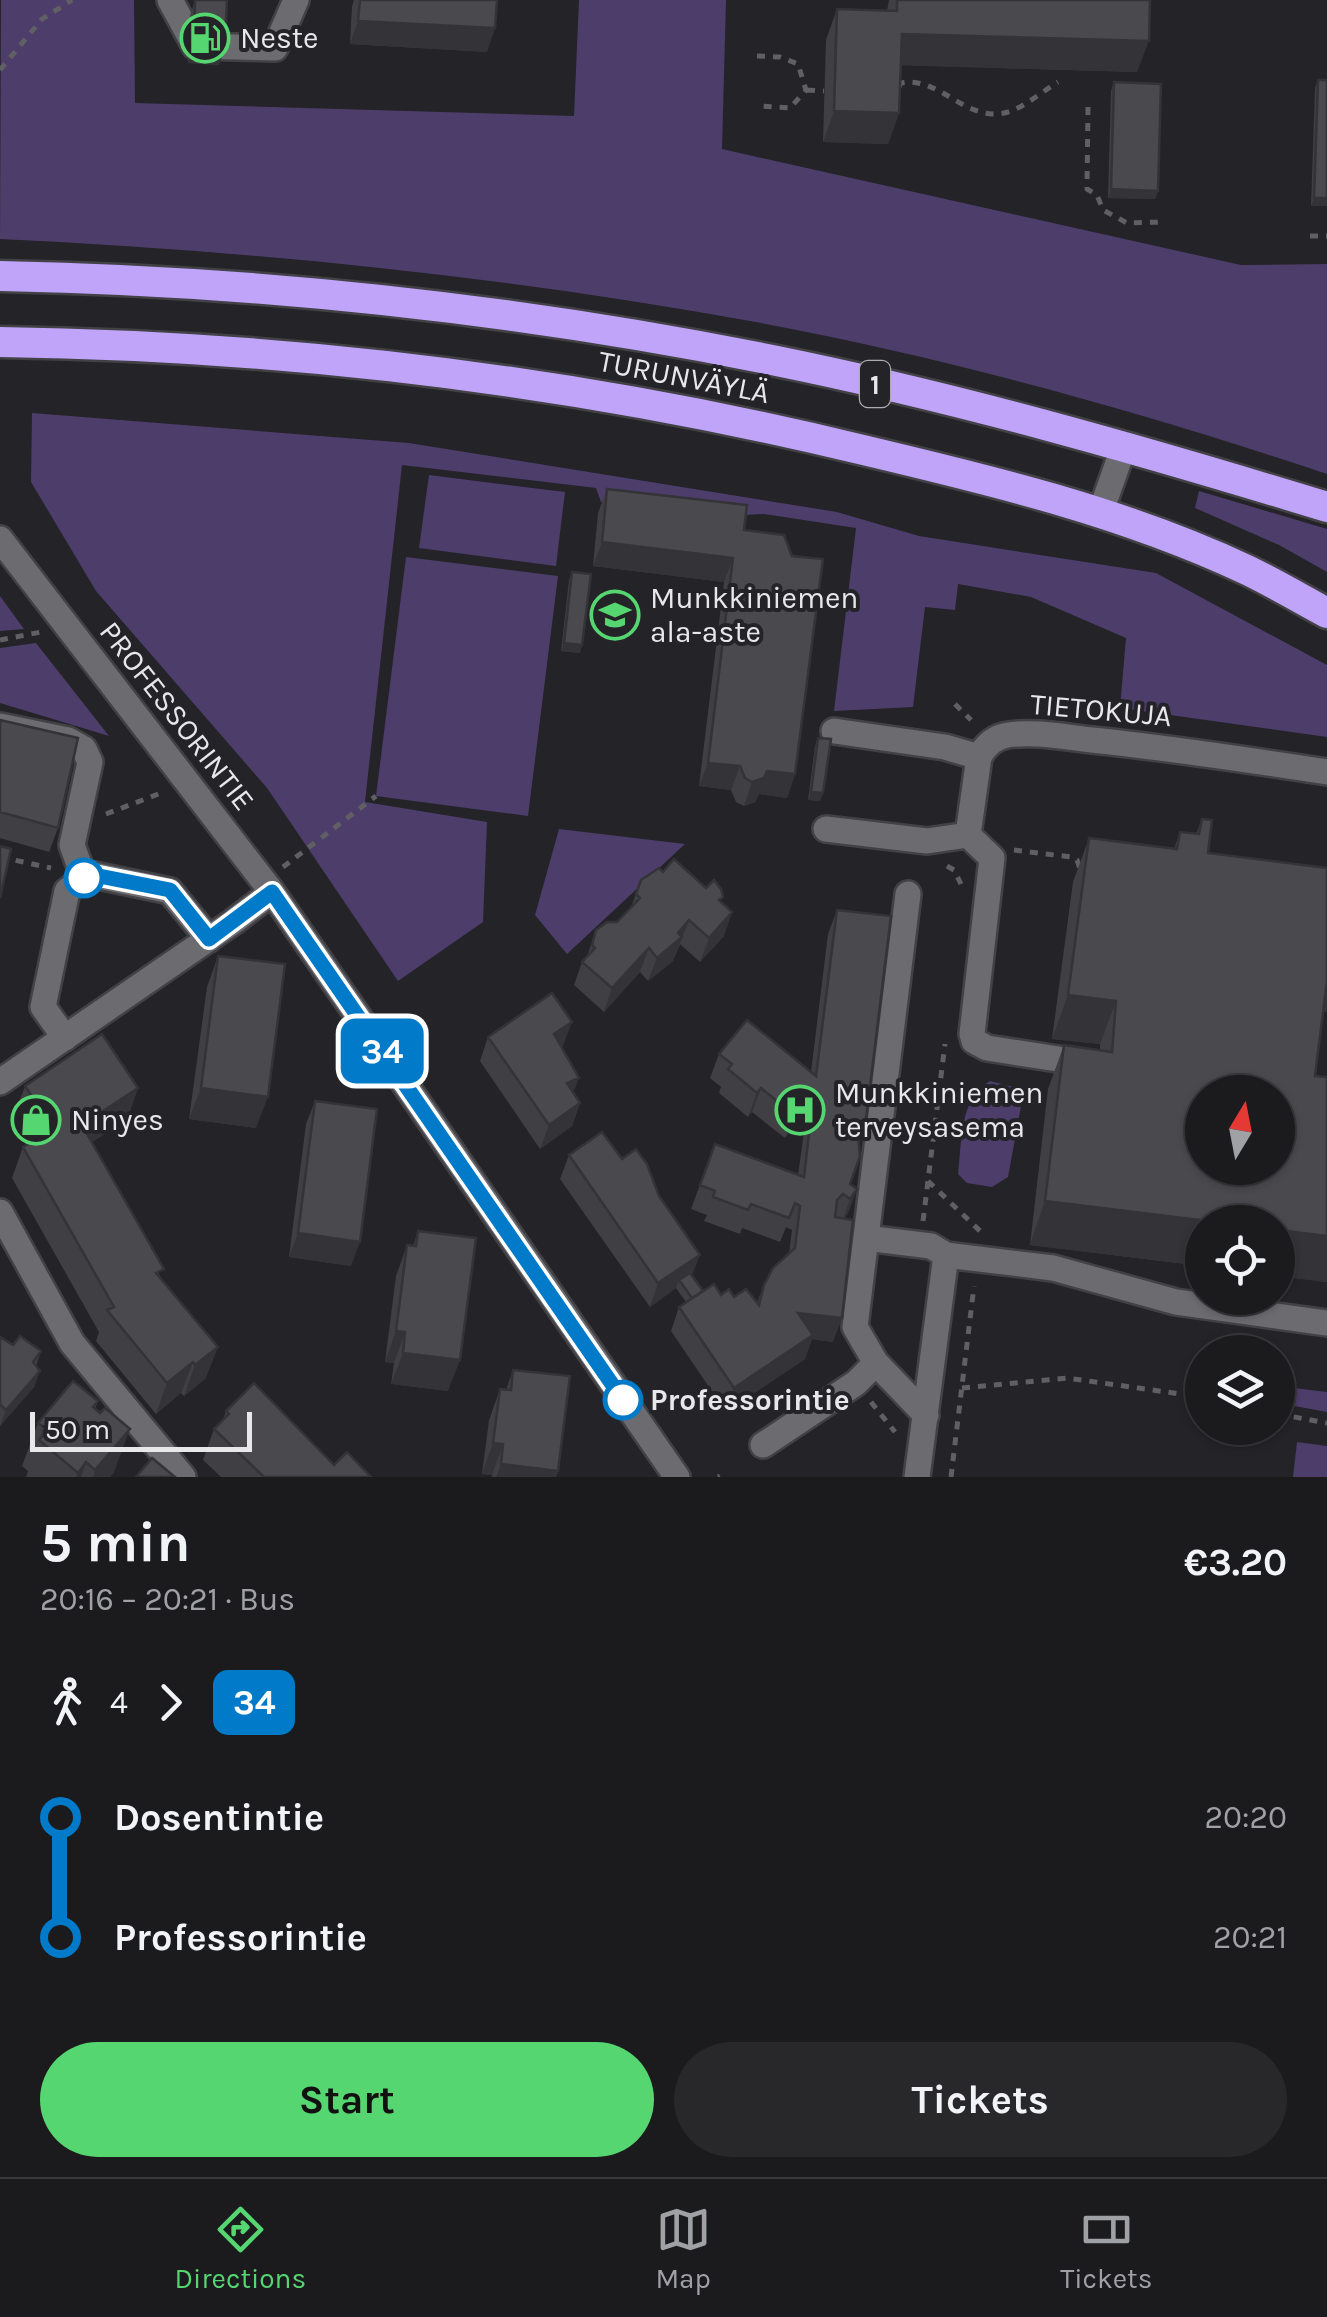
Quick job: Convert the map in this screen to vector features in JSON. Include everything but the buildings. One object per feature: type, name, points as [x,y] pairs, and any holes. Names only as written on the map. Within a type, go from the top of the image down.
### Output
[{"type":"highway","name":"TURUNVÄYLÄ","points":[[0,276],[265,289],[414,304],[595,329],[773,360],[1004,414],[1327,506]]},
{"type":"highway","name":"TURUNVÄYLÄ","points":[[0,342],[81,343],[408,367],[651,404],[982,478],[1100,514],[1248,570],[1327,613]]},
{"type":"street","points":[[170,0],[196,46],[275,48],[296,0]]},
{"type":"street","points":[[1100,514],[1124,446]]},
{"type":"street","name":"PROFESSORINTIE","points":[[0,539],[272,892],[677,1477]]},
{"type":"street","points":[[0,726],[68,740],[84,749],[90,762],[72,845],[84,878]]},
{"type":"street","points":[[834,731],[945,747],[979,758],[968,835]]},
{"type":"street","name":"TIETOKUJA","points":[[979,758],[997,738],[1033,734],[1143,745],[1327,772]]},
{"type":"street","points":[[826,830],[928,841],[968,835]]},
{"type":"street","points":[[968,835],[992,858],[974,1041],[988,1048],[1072,1060]]},
{"type":"street","points":[[65,1038],[43,1007],[68,891],[89,874],[170,890],[209,939]]},
{"type":"street","points":[[0,1082],[272,892]]},
{"type":"street","points":[[908,894],[855,1327],[876,1363],[926,1415]]},
{"type":"street","points":[[0,1212],[72,1344],[183,1477]]},
{"type":"street","points":[[866,1238],[920,1245],[946,1255],[1053,1268],[1176,1302],[1327,1323]]},
{"type":"street","points":[[918,1477],[946,1255]]},
{"type":"street","points":[[764,1445],[856,1383],[876,1363]]},
{"type":"path","points":[[0,70],[42,19],[72,0]]},
{"type":"path","points":[[757,56],[780,57],[798,64],[806,90]]},
{"type":"path","points":[[890,93],[898,92],[901,83],[919,81],[982,114],[1010,112],[1058,82]]},
{"type":"path","points":[[806,90],[824,91]]},
{"type":"path","points":[[758,106],[790,108],[806,90]]},
{"type":"path","points":[[1088,106],[1086,189],[1096,195],[1103,210],[1127,223],[1163,222]]},
{"type":"path","points":[[1310,236],[1327,236]]},
{"type":"path","points":[[0,640],[36,635]]},
{"type":"path","points":[[954,704],[971,720]]},
{"type":"path","points":[[296,857],[376,796]]},
{"type":"path","points":[[992,858],[1017,850],[1071,857],[1078,860],[1082,877]]},
{"type":"path","points":[[942,864],[954,870],[963,890]]},
{"type":"path","points":[[920,1245],[945,1040]]},
{"type":"path","points":[[928,1181],[981,1233],[951,1477]]},
{"type":"path","points":[[962,1388],[1067,1378],[1185,1395]]},
{"type":"path","points":[[894,1448],[902,1392]]},
{"type":"path","points":[[1295,1417],[1327,1422]]},
{"type":"shaded area","points":[[1,0],[134,0],[135,103],[574,116],[579,0],[726,0],[722,149],[1241,265],[1327,264],[1327,474],[1041,387],[896,351],[750,321],[470,278],[188,251],[0,239]]},
{"type":"shaded area","points":[[32,413],[409,443],[837,512],[919,536],[1156,573],[1327,665],[1327,737],[1120,708],[1126,638],[1031,597],[958,584],[955,610],[925,607],[913,707],[834,711],[856,528],[764,514],[724,516],[601,502],[596,488],[402,465],[365,802],[487,822],[483,922],[398,981],[267,788],[96,591],[31,482]]},
{"type":"shaded area","points":[[429,475],[565,492],[556,566],[419,548]]},
{"type":"shaded area","points":[[1199,491],[1327,529],[1327,572],[1279,545],[1195,508]]},
{"type":"shaded area","points":[[406,557],[558,576],[528,816],[376,796]]},
{"type":"shaded area","points":[[0,596],[24,629],[0,631]]},
{"type":"shaded area","points":[[36,643],[109,736],[0,703],[0,648]]},
{"type":"shaded area","points":[[559,829],[685,844],[567,954],[535,915]]},
{"type":"shaded area","points":[[990,1081],[1014,1087],[1021,1106],[1008,1177],[992,1187],[967,1183],[958,1174],[967,1109],[972,1098]]},
{"type":"shaded area","points":[[1295,1388],[1327,1392],[1327,1412],[1295,1406]]},
{"type":"shaded area","points":[[1297,1442],[1327,1446],[1327,1477],[1293,1477]]},
{"type":"bus line","name":"34","points":[[84,878],[89,874],[170,890],[209,939],[272,892],[623,1400]]},
{"type":"place","name":"Neste","points":[[205,38]]},
{"type":"place","name":"Munkkiniemen ala-aste","points":[[615,615]]},
{"type":"place","name":"Munkkiniemen terveysasema","points":[[800,1110]]},
{"type":"place","name":"Ninyes","points":[[36,1120]]},
{"type":"place","name":"Professorintie","points":[[623,1400]]}]
